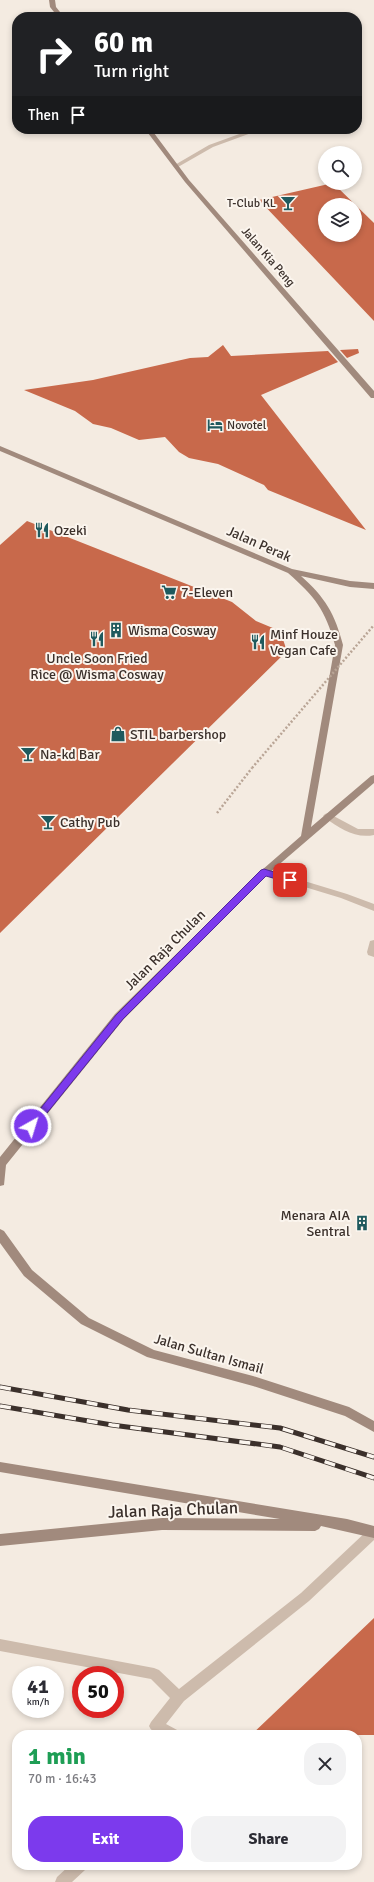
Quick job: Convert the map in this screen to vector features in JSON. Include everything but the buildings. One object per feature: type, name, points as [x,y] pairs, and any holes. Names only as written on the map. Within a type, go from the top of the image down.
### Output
[{"type":"street","points":[[44,0],[52,3],[58,12]]},
{"type":"street","name":"Jalan Kia Peng","points":[[152,134],[187,181],[374,396]]},
{"type":"street","points":[[176,166],[211,146],[245,134]]},
{"type":"street","name":"Jalan Perak","points":[[0,448],[291,571],[314,592],[326,606],[333,623],[339,645],[305,835]]},
{"type":"street","points":[[291,571],[350,584],[374,586]]},
{"type":"street","name":"Jalan Raja Chulan","points":[[1,1164],[119,1017],[264,872],[305,835],[374,778]]},
{"type":"street","points":[[328,816],[353,831],[369,833],[374,832]]},
{"type":"street","points":[[264,872],[344,896],[374,908]]},
{"type":"street","points":[[374,944],[372,952],[374,953]]},
{"type":"street","points":[[0,1182],[1,1164]]},
{"type":"street","name":"Jalan Sultan Ismail","points":[[0,1234],[28,1273],[85,1321],[151,1354],[253,1381],[349,1412],[374,1427]]},
{"type":"street","points":[[0,1466],[347,1525],[374,1532]]},
{"type":"street","name":"Jalan Raja Chulan","points":[[0,1540],[162,1524],[347,1525]]},
{"type":"street","points":[[164,1730],[156,1726],[179,1697],[305,1597],[374,1532]]},
{"type":"street","points":[[0,1645],[154,1674],[179,1697]]},
{"type":"street","points":[[62,1882],[75,1870]]},
{"type":"path","points":[[217,813],[252,768],[374,625]]},
{"type":"railway","points":[[0,1387],[128,1410],[280,1428],[374,1457]]},
{"type":"railway","points":[[0,1406],[112,1425],[280,1447],[374,1478]]},
{"type":"place","name":"T-Club KL","points":[[288,203]]},
{"type":"place","name":"Novotel","points":[[215,425]]},
{"type":"place","name":"Ozeki","points":[[42,530]]},
{"type":"place","name":"7-Eleven","points":[[169,592]]},
{"type":"place","name":"Wisma Cosway","points":[[116,630]]},
{"type":"place","name":"Uncle Soon Fried Rice @ Wisma Cosway","points":[[97,639]]},
{"type":"place","name":"Minf Houze Vegan Cafe","points":[[258,642]]},
{"type":"place","name":"STIL barbershop","points":[[118,734]]},
{"type":"place","name":"Na-kd Bar","points":[[28,754]]},
{"type":"place","name":"Cathy Pub","points":[[48,822]]},
{"type":"place","name":"Menara AIA Sentral","points":[[362,1223]]},
{"type":"route","points":[[31,1126],[119,1017],[264,872],[290,880]]}]
